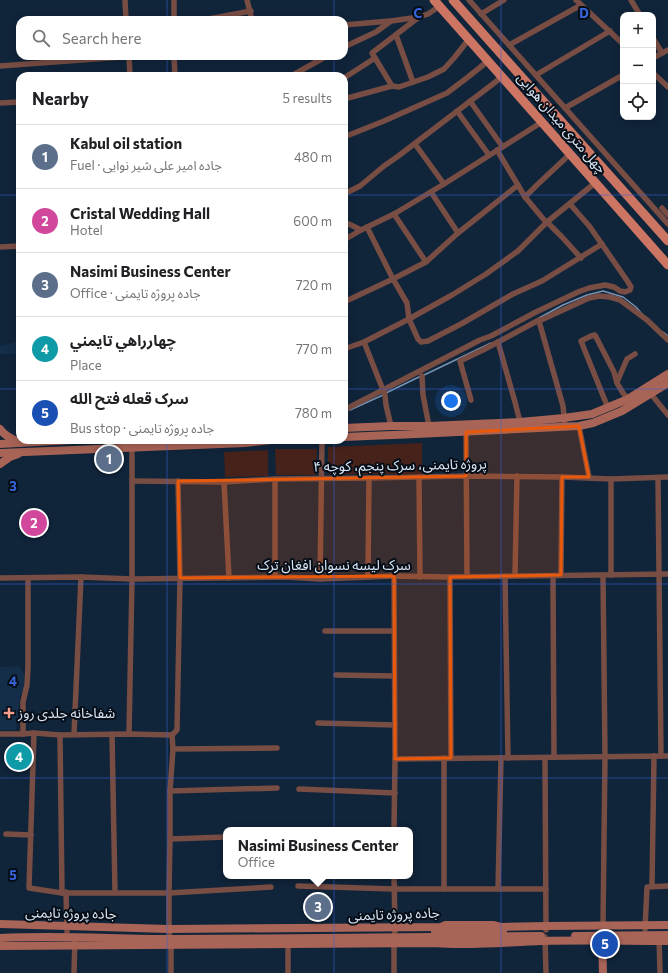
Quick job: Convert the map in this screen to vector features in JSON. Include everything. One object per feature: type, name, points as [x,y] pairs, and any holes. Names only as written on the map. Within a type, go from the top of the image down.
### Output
[{"type":"main road","points":[[453,0],[668,241]]},
{"type":"main road","name":"چهل متری میدان هوایی","points":[[437,3],[668,265]]},
{"type":"main road","points":[[348,437],[466,432],[565,422],[592,414],[628,399],[668,374]]},
{"type":"main road","points":[[348,428],[520,422],[565,422],[579,426],[594,423],[622,411],[668,383]]},
{"type":"main road","points":[[0,429],[3,433],[16,440]]},
{"type":"main road","points":[[0,444],[16,443]]},
{"type":"main road","points":[[0,453],[201,444]]},
{"type":"main road","points":[[0,464],[10,457],[23,452]]},
{"type":"main road","name":"جاده پروژه تایمنی","points":[[0,924],[288,944],[395,935],[489,944],[502,943],[545,933],[602,933],[668,925]]},
{"type":"main road","name":"جاده پروژه تایمنی","points":[[646,927],[668,929]]},
{"type":"main road","name":"جاده پروژه تایمنی","points":[[0,933],[67,929]]},
{"type":"main road","name":"جاده پروژه تایمنی","points":[[0,946],[170,936],[298,933],[395,935],[602,933],[659,938],[668,941]]},
{"type":"main road","points":[[602,933],[603,973]]},
{"type":"main road","name":"جاده پروژه تایمنی","points":[[659,938],[668,935]]},
{"type":"main road","name":"جاده پروژه تایمنی","points":[[0,938],[75,941]]},
{"type":"street","points":[[125,0],[126,16]]},
{"type":"street","points":[[174,0],[174,16]]},
{"type":"street","points":[[247,0],[251,16]]},
{"type":"street","points":[[469,0],[668,224]]},
{"type":"street","points":[[481,14],[504,0]]},
{"type":"street","points":[[576,0],[620,41]]},
{"type":"street","points":[[631,0],[638,12]]},
{"type":"street","points":[[348,25],[419,17],[428,14],[437,3]]},
{"type":"street","points":[[509,45],[581,5]]},
{"type":"street","points":[[227,16],[250,12]]},
{"type":"street","points":[[392,86],[372,53],[419,17]]},
{"type":"street","points":[[348,45],[376,32],[391,21]]},
{"type":"street","points":[[536,75],[610,31]]},
{"type":"street","points":[[396,35],[413,82]]},
{"type":"street","points":[[348,98],[392,86],[399,87],[428,77],[444,69],[469,39]]},
{"type":"street","points":[[656,43],[662,53]]},
{"type":"street","points":[[656,56],[668,50]]},
{"type":"street","points":[[348,75],[375,58]]},
{"type":"street","points":[[0,66],[67,60]]},
{"type":"street","points":[[129,60],[130,72]]},
{"type":"street","points":[[174,60],[175,72]]},
{"type":"street","points":[[299,72],[316,60]]},
{"type":"street","points":[[348,136],[384,122],[447,93],[488,61]]},
{"type":"street","points":[[656,76],[668,87]]},
{"type":"street","points":[[348,192],[360,186],[384,166],[502,77]]},
{"type":"street","points":[[565,108],[620,77]]},
{"type":"street","points":[[470,101],[500,148],[518,185],[526,197],[545,221],[548,222],[581,258]]},
{"type":"street","points":[[0,103],[16,102]]},
{"type":"street","points":[[457,110],[489,155]]},
{"type":"street","points":[[348,238],[364,228],[394,214],[431,192],[542,122]]},
{"type":"street","points":[[415,144],[444,184]]},
{"type":"street","points":[[526,197],[570,154]]},
{"type":"street","points":[[348,348],[409,319],[486,274],[518,252],[548,222],[596,183]]},
{"type":"street","points":[[348,300],[426,262],[458,233],[518,185]]},
{"type":"street","points":[[431,192],[458,233]]},
{"type":"street","points":[[348,408],[384,393],[480,340],[491,336],[578,292],[605,285],[625,292],[630,290],[631,288],[628,282],[602,244],[590,227],[570,204]]},
{"type":"street","points":[[662,208],[668,215]]},
{"type":"street","points":[[394,214],[426,262]]},
{"type":"street","points":[[348,224],[364,228],[407,303],[409,319],[418,339],[421,342],[428,341],[513,294],[542,281],[602,244]]},
{"type":"street","points":[[0,247],[16,246]]},
{"type":"street","points":[[471,400],[460,361],[539,320],[539,322],[589,298],[599,296],[620,300],[647,320],[668,340]]},
{"type":"street","points":[[539,322],[563,406],[565,422]]},
{"type":"street","points":[[608,408],[581,341],[591,336],[595,335],[614,372],[617,383],[628,399]]},
{"type":"street","points":[[364,342],[384,393],[391,426]]},
{"type":"street","points":[[498,342],[520,422]]},
{"type":"street","points":[[617,383],[627,359],[635,354]]},
{"type":"street","points":[[422,376],[429,426]]},
{"type":"street","points":[[651,394],[668,415]]},
{"type":"street","points":[[579,426],[589,477]]},
{"type":"street","points":[[466,432],[467,576]]},
{"type":"street","points":[[320,579],[322,444]]},
{"type":"street","points":[[129,734],[132,579],[132,448]]},
{"type":"street","name":"پروژه تایمنی، سرک پنجم، کوچه ۴","points":[[132,481],[224,482],[275,479],[466,476],[589,477],[611,479],[668,477]]},
{"type":"street","points":[[515,576],[517,476]]},
{"type":"street","points":[[419,477],[420,577]]},
{"type":"street","points":[[561,576],[562,477]]},
{"type":"street","points":[[368,577],[369,478]]},
{"type":"street","points":[[658,478],[661,756]]},
{"type":"street","points":[[275,479],[275,577]]},
{"type":"street","points":[[611,479],[611,575]]},
{"type":"street","points":[[0,734],[172,735],[177,730],[180,578],[178,481]]},
{"type":"street","points":[[224,482],[229,578]]},
{"type":"street","name":"سرک لیسه نسوان افغان‌ ترک","points":[[0,578],[81,577],[132,579],[275,577],[320,579],[394,576],[603,576],[668,574]]},
{"type":"street","points":[[394,576],[394,827]]},
{"type":"street","points":[[505,576],[508,758]]},
{"type":"street","points":[[553,576],[554,757]]},
{"type":"street","points":[[602,933],[605,757],[603,576]]},
{"type":"street","points":[[74,734],[81,577]]},
{"type":"street","points":[[450,577],[451,758]]},
{"type":"street","points":[[23,734],[23,702],[27,684],[28,667],[28,578]]},
{"type":"street","points":[[325,631],[394,631]]},
{"type":"street","points":[[336,675],[394,676]]},
{"type":"street","points":[[318,722],[395,725]]},
{"type":"street","points":[[34,733],[29,888],[64,892],[169,893],[271,887]]},
{"type":"street","points":[[112,734],[115,892]]},
{"type":"street","points":[[60,735],[64,892],[67,929]]},
{"type":"street","points":[[171,973],[169,893],[170,791],[173,749],[172,735]]},
{"type":"street","points":[[173,749],[277,748]]},
{"type":"street","points":[[652,886],[654,756]]},
{"type":"street","points":[[395,759],[668,756]]},
{"type":"street","points":[[444,758],[444,889]]},
{"type":"street","points":[[498,889],[501,758]]},
{"type":"street","points":[[545,758],[546,973]]},
{"type":"street","points":[[170,791],[277,788]]},
{"type":"street","points":[[299,789],[395,793]]},
{"type":"street","points":[[6,834],[31,835]]},
{"type":"street","points":[[170,839],[223,837]]},
{"type":"street","points":[[394,879],[394,973]]},
{"type":"street","points":[[298,886],[394,889],[546,890]]},
{"type":"street","points":[[646,927],[648,886],[668,886]]},
{"type":"street","points":[[659,938],[660,973]]},
{"type":"street","points":[[74,973],[75,941]]},
{"type":"street","points":[[288,944],[288,973]]},
{"type":"highlighted area","points":[[579,426],[589,477],[562,477],[561,575],[450,577],[451,758],[395,759],[394,576],[180,578],[178,481],[466,476],[466,432]]},
{"type":"shaded area","points":[[16,342],[16,354],[0,354],[0,346]]},
{"type":"shaded area","points":[[422,443],[422,474],[328,474],[328,447]]},
{"type":"shaded area","points":[[275,449],[317,449],[316,475],[276,475]]},
{"type":"shaded area","points":[[268,450],[268,476],[225,477],[224,452]]},
{"type":"shaded area","name":"شفاخانه جلدی روز","points":[[19,666],[24,674],[25,686],[20,696],[16,730],[0,730],[0,667]]},
{"type":"waterway","points":[[539,318],[563,305],[587,295],[603,291],[623,297],[636,307],[642,314]]},
{"type":"waterway","points":[[663,332],[668,336]]},
{"type":"waterway","points":[[424,375],[491,343]]},
{"type":"waterway","points":[[386,393],[421,376]]},
{"type":"waterway","points":[[350,410],[383,395]]},
{"type":"place","name":"Kabul oil station","points":[[109,459]]},
{"type":"place","name":"Cristal Wedding Hall","points":[[34,523]]},
{"type":"place","name":"شفاخانه جلدی روز","points":[[9,713]]},
{"type":"place","name":"چهارراهي تايمني","points":[[19,757]]},
{"type":"place","name":"Nasimi Business Center","points":[[318,907]]},
{"type":"place","name":"سرک قعله فتح الله","points":[[605,944]]}]
